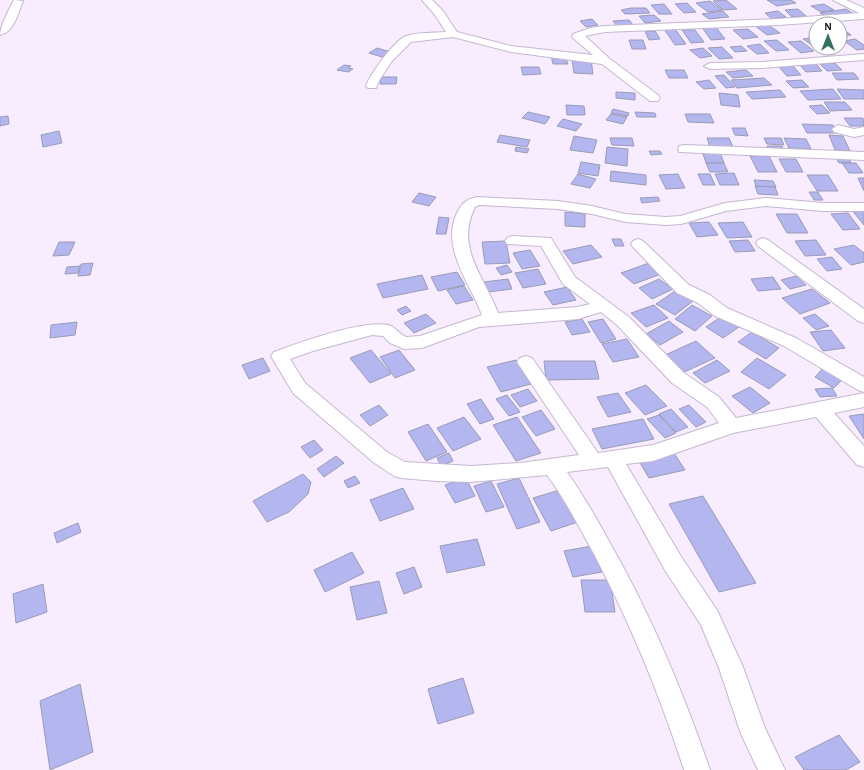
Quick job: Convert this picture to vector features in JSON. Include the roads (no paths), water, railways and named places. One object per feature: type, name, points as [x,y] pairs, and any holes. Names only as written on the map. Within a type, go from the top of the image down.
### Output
[{"type":"street","points":[[428,0],[439,12],[453,34]]},
{"type":"street","points":[[838,0],[864,12]]},
{"type":"street","points":[[0,32],[11,19],[18,1]]},
{"type":"street","points":[[654,98],[606,61],[586,41],[577,36],[584,31],[689,25],[778,23],[864,16]]},
{"type":"street","points":[[372,86],[374,79],[388,59],[408,39],[453,34],[511,49],[587,57],[606,61]]},
{"type":"street","points":[[710,66],[864,57]]},
{"type":"street","points":[[838,129],[859,132],[858,144],[852,146]]},
{"type":"street","points":[[684,148],[864,156]]},
{"type":"street","points":[[492,319],[467,266],[460,244],[459,222],[469,204],[476,202],[558,205],[592,210],[625,218],[666,221],[681,220],[725,207],[766,202],[823,207],[864,207]]},
{"type":"street","points":[[512,241],[546,241],[569,280],[623,321],[678,378],[713,402],[732,426]]},
{"type":"street","points":[[762,243],[864,317]]},
{"type":"street","points":[[638,244],[683,289],[704,299],[721,312],[790,342],[864,385]]},
{"type":"street","points":[[603,306],[578,313],[492,319],[476,322],[422,342],[404,343],[396,339],[388,331],[372,329],[308,346],[280,356],[299,388],[380,457],[401,470],[471,474],[552,466],[653,453],[732,426],[864,400]]},
{"type":"street","points":[[526,362],[566,424],[620,473],[674,565],[709,618],[731,667],[754,734],[772,770]]},
{"type":"street","points":[[819,408],[864,459]]},
{"type":"street","points":[[552,466],[576,500],[614,568],[642,628],[680,717],[697,770]]}]
